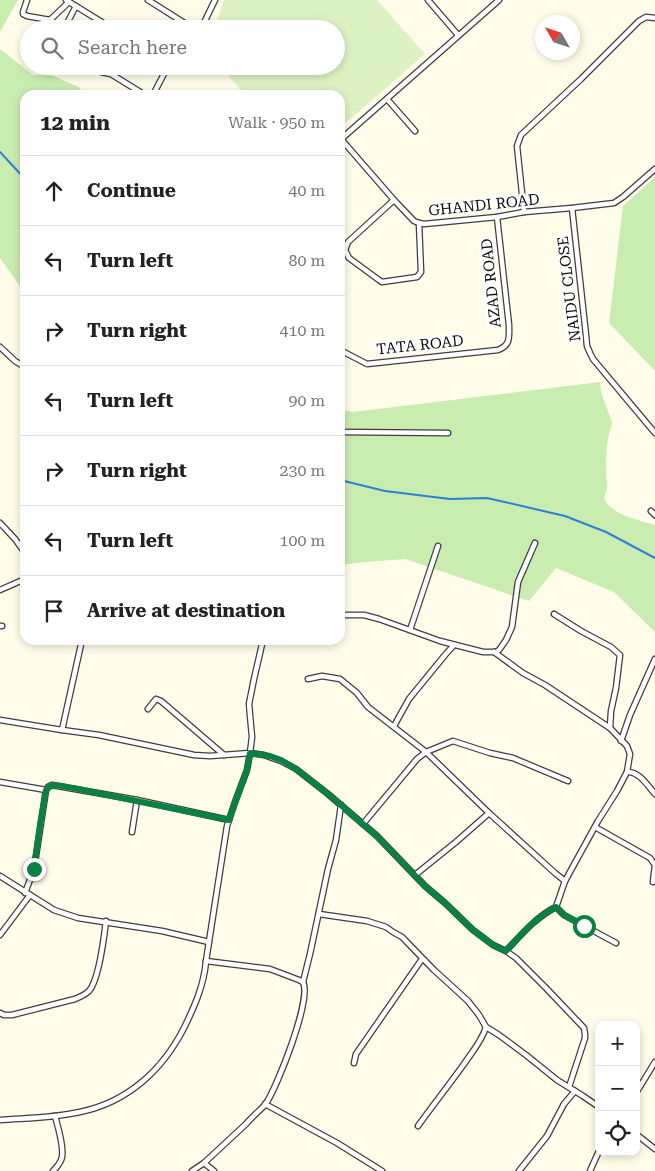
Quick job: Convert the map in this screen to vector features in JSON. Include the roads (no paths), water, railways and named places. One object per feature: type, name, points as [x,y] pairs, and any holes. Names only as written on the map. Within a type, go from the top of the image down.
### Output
[{"type":"street","points":[[27,0],[23,12],[25,15],[50,20],[72,2]]},
{"type":"street","points":[[148,0],[180,20]]},
{"type":"street","points":[[205,20],[215,0]]},
{"type":"street","points":[[428,0],[458,35]]},
{"type":"street","points":[[345,136],[498,0]]},
{"type":"street","points":[[67,20],[72,2]]},
{"type":"street","points":[[72,2],[99,20]]},
{"type":"street","points":[[524,212],[517,146],[523,131],[581,79],[639,21],[646,17],[655,18]]},
{"type":"street","points":[[111,75],[137,90]]},
{"type":"street","points":[[156,90],[165,75]]},
{"type":"street","points":[[387,99],[416,131]]},
{"type":"street","name":"GHANDI ROAD","points":[[345,144],[414,221],[424,224],[614,203],[655,170]]},
{"type":"street","points":[[394,200],[348,242],[345,250],[349,258],[382,282],[417,277],[421,272],[419,223]]},
{"type":"street","name":"NAIDU CLOSE","points":[[572,208],[586,335],[590,353],[655,433]]},
{"type":"street","name":"AZAD ROAD","points":[[497,217],[509,325],[506,346]]},
{"type":"street","name":"TATA ROAD","points":[[345,353],[363,363],[370,364],[498,350],[506,346]]},
{"type":"street","points":[[0,347],[20,364]]},
{"type":"street","points":[[345,432],[448,433]]},
{"type":"street","points":[[651,511],[655,515]]},
{"type":"street","points":[[0,523],[20,546]]},
{"type":"street","points":[[345,615],[364,615],[454,645],[483,652],[494,652],[501,648],[512,627],[518,582],[535,543]]},
{"type":"street","points":[[410,630],[438,546]]},
{"type":"street","points":[[0,590],[20,581]]},
{"type":"street","points":[[554,614],[611,647],[620,655],[610,728]]},
{"type":"street","points":[[62,730],[81,645]]},
{"type":"street","points":[[0,1120],[56,1116],[80,1112],[119,1099],[159,1067],[172,1049],[192,1010],[205,974],[229,820],[247,770],[250,753],[252,737],[249,704],[262,645]]},
{"type":"street","points":[[394,726],[409,699],[454,645]]},
{"type":"street","points":[[494,652],[523,673],[545,685],[610,728],[626,746],[630,754],[628,772],[565,881],[556,907],[548,911],[524,932],[506,951]]},
{"type":"street","points":[[621,741],[630,714],[655,659]]},
{"type":"street","points":[[308,679],[322,676],[340,678],[368,707],[426,752],[488,813],[565,881]]},
{"type":"street","points":[[148,709],[156,699],[161,701],[224,755]]},
{"type":"street","points":[[0,720],[99,734],[194,755],[210,756],[250,753],[270,756],[296,769],[377,836],[425,886],[473,930],[493,945],[506,951],[546,988],[584,1028],[584,1038],[568,1087]]},
{"type":"street","points":[[363,824],[417,759],[426,752],[453,741],[513,758],[568,781]]},
{"type":"street","points":[[628,772],[637,774],[655,794]]},
{"type":"street","points":[[0,782],[46,790]]},
{"type":"street","points":[[0,935],[27,894],[34,869],[48,787],[52,785],[137,800],[229,820]]},
{"type":"street","points":[[132,832],[137,800]]},
{"type":"street","points":[[303,982],[336,840],[341,806]]},
{"type":"street","points":[[415,875],[488,813]]},
{"type":"street","points":[[595,827],[650,858],[655,865],[653,882]]},
{"type":"street","points":[[0,876],[54,910],[78,918],[162,931],[209,942]]},
{"type":"street","points":[[556,907],[564,915],[616,943]]},
{"type":"street","points":[[319,914],[367,921],[386,927],[402,937],[422,959],[468,1001],[486,1027],[557,1080],[595,1104]]},
{"type":"street","points":[[0,1013],[12,1015],[84,995],[89,991],[94,983],[106,922]]},
{"type":"street","points":[[354,1063],[356,1054],[422,959]]},
{"type":"street","points":[[192,1171],[198,1169],[265,1104],[297,1030],[305,1000],[306,987],[299,980],[270,969],[206,961]]},
{"type":"street","points":[[418,1126],[479,1042],[486,1027]]},
{"type":"street","points":[[640,1086],[655,1062]]},
{"type":"street","points":[[519,1171],[547,1136],[564,1104],[575,1091]]},
{"type":"street","points":[[265,1104],[337,1142],[382,1171]]},
{"type":"street","points":[[53,1171],[62,1155],[56,1116]]},
{"type":"street","points":[[640,1137],[655,1149]]},
{"type":"street","points":[[590,1171],[597,1156]]},
{"type":"street","points":[[204,1163],[214,1171]]},
{"type":"waterway","points":[[0,152],[20,174]]},
{"type":"waterway","points":[[345,481],[385,491],[450,499],[487,498],[565,516],[606,532],[655,558]]}]
